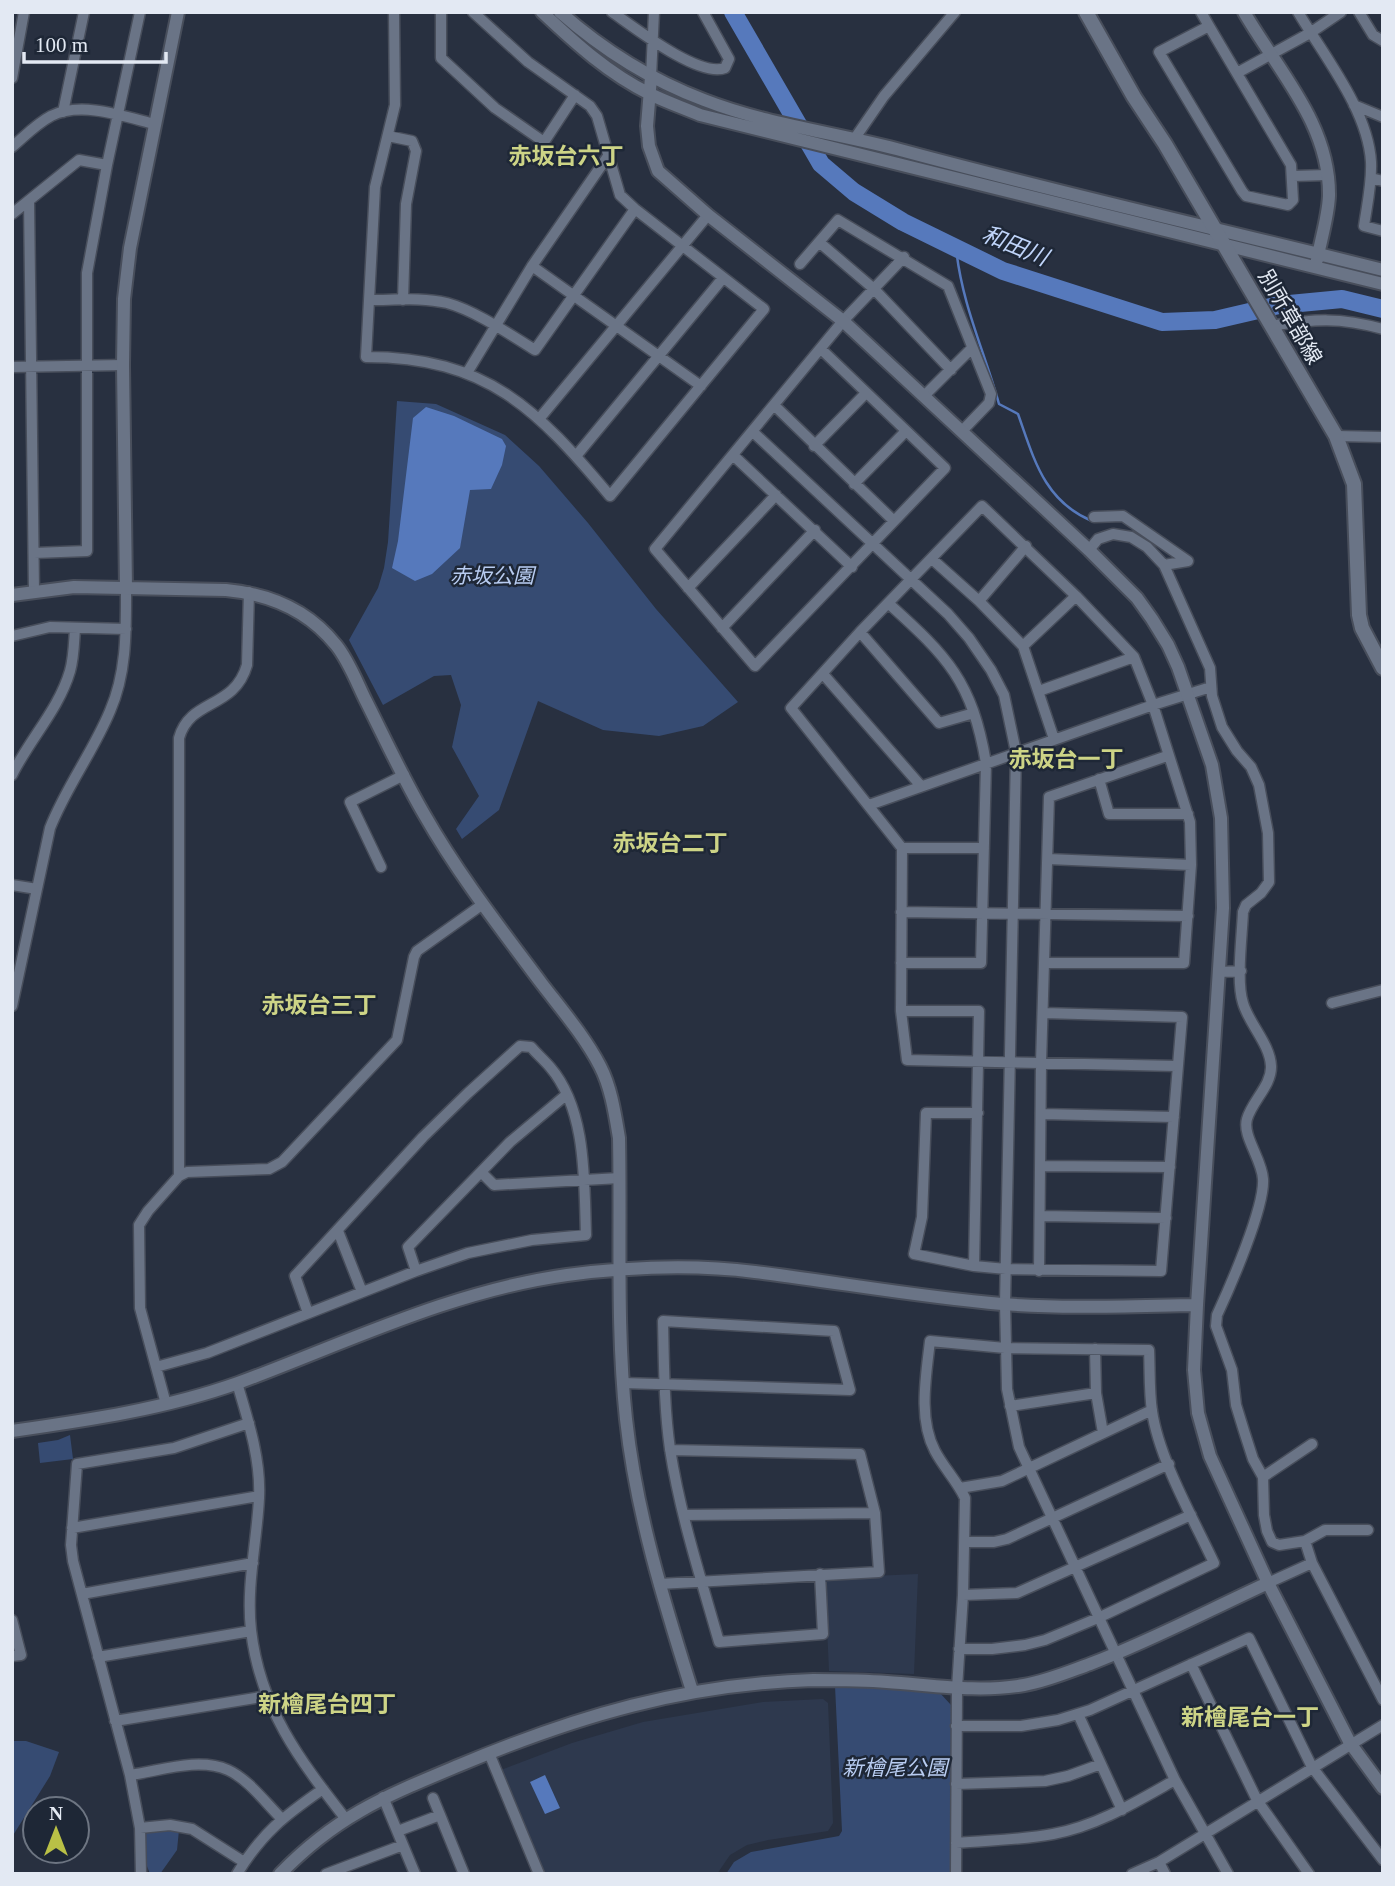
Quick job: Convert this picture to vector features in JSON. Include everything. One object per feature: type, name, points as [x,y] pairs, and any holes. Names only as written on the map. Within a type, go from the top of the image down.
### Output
[{"type":"main road","name":"別所草部線","points":[[1086,12],[1336,436],[1354,484],[1359,615],[1362,628],[1383,668]]},
{"type":"street","points":[[12,78],[24,12]]},
{"type":"street","points":[[64,112],[84,12]]},
{"type":"street","points":[[34,552],[87,551],[87,273],[140,12]]},
{"type":"street","points":[[12,1006],[50,828],[59,804],[110,711],[124,659],[124,299],[130,248],[178,12]]},
{"type":"street","points":[[394,12],[395,105],[376,187],[366,357],[421,360],[467,373],[503,392],[540,419],[610,496],[764,309],[620,195],[597,116],[590,106],[528,62],[473,12]]},
{"type":"street","points":[[441,12],[441,58],[495,108],[544,142],[575,95]]},
{"type":"street","points":[[542,12],[584,50],[649,93],[700,115],[1383,284]]},
{"type":"street","points":[[561,12],[597,42],[651,77],[706,101],[829,134],[855,138],[1383,270]]},
{"type":"street","points":[[612,12],[623,16],[653,41],[689,62],[718,71],[725,68],[729,59],[704,12]]},
{"type":"street","points":[[654,12],[647,126],[649,146],[657,171],[708,215],[844,321],[1137,598],[1168,645],[1188,693],[1212,765],[1222,818],[1223,908],[1194,1370],[1198,1413],[1210,1456],[1268,1583],[1350,1743],[1383,1787]]},
{"type":"street","points":[[855,138],[884,96],[955,12]]},
{"type":"street","points":[[1201,12],[1291,165],[1293,200],[1288,205],[1247,196],[1159,52],[1209,26]]},
{"type":"street","points":[[1244,12],[1294,89],[1318,136],[1329,197],[1316,267]]},
{"type":"street","points":[[1298,12],[1354,105],[1367,140],[1371,178],[1364,226],[1383,231]]},
{"type":"street","points":[[1237,73],[1310,33],[1341,12]]},
{"type":"street","points":[[1359,12],[1373,34],[1383,41]]},
{"type":"street","points":[[1354,105],[1383,117]]},
{"type":"street","points":[[12,147],[40,122],[64,112],[82,110],[154,124]]},
{"type":"street","points":[[388,136],[412,141],[416,151],[407,204],[403,300]]},
{"type":"street","points":[[467,373],[532,266],[608,156]]},
{"type":"street","points":[[12,214],[79,160],[107,165]]},
{"type":"street","points":[[1293,176],[1327,175]]},
{"type":"street","points":[[1371,178],[1383,181]]},
{"type":"street","points":[[29,202],[34,591]]},
{"type":"street","points":[[370,300],[449,304],[535,350],[635,209]]},
{"type":"street","points":[[540,419],[708,215]]},
{"type":"street","points":[[800,264],[838,220],[904,257],[948,286],[991,394],[989,403],[962,431]]},
{"type":"street","points":[[820,242],[874,289],[951,369]]},
{"type":"street","points":[[822,350],[945,468],[755,666],[655,549],[844,321],[904,257]]},
{"type":"street","points":[[532,266],[701,386]]},
{"type":"street","points":[[576,456],[723,278]]},
{"type":"street","points":[[1270,324],[1323,318],[1383,329]]},
{"type":"street","points":[[924,396],[972,348]]},
{"type":"street","points":[[12,367],[123,365]]},
{"type":"street","points":[[814,446],[866,393]]},
{"type":"street","points":[[775,406],[894,521]]},
{"type":"street","points":[[854,484],[906,431]]},
{"type":"street","points":[[753,432],[948,614],[982,654],[1004,695],[1016,752],[1005,1304],[1005,1348],[1010,1406],[1019,1447],[1115,1655],[1175,1780],[1228,1874]]},
{"type":"street","points":[[1336,436],[1383,437]]},
{"type":"street","points":[[734,456],[852,567]]},
{"type":"street","points":[[688,588],[776,495]]},
{"type":"street","points":[[1045,963],[1184,963],[1191,865],[1188,814],[1167,756],[1153,705],[1134,657],[1026,546],[982,506],[790,708],[902,848],[901,1011],[907,1060],[1177,1066]]},
{"type":"street","points":[[1094,517],[1124,516],[1188,561],[1164,565]]},
{"type":"street","points":[[722,628],[815,530]]},
{"type":"street","points":[[1088,550],[1098,539],[1113,534],[1131,537],[1147,547],[1164,565],[1210,668],[1212,696],[1223,727],[1237,751],[1251,767],[1259,785],[1268,833],[1269,882],[1261,893],[1246,905],[1243,912],[1241,999],[1269,1055],[1271,1066],[1270,1076],[1247,1119],[1246,1132],[1261,1163],[1264,1181],[1261,1202],[1217,1315],[1216,1326],[1232,1370],[1244,1431],[1263,1477],[1264,1515],[1272,1542],[1279,1545],[1305,1541],[1325,1530],[1368,1530]]},
{"type":"street","points":[[979,601],[1026,546]]},
{"type":"street","points":[[932,559],[979,601],[1023,646],[1054,739]]},
{"type":"street","points":[[12,595],[74,587],[249,592],[295,608],[314,623],[337,645],[424,814],[482,904],[570,1021],[601,1068],[615,1114],[619,1138],[620,1336],[631,1454],[659,1584],[692,1691]]},
{"type":"street","points":[[179,1176],[179,738],[186,720],[229,695],[244,674],[247,665],[249,592]]},
{"type":"street","points":[[1023,646],[1076,596]]},
{"type":"street","points":[[888,603],[932,642],[967,690],[986,763],[981,963],[901,963]]},
{"type":"street","points":[[12,636],[50,627],[126,629]]},
{"type":"street","points":[[13,770],[64,685],[74,652],[75,628]]},
{"type":"street","points":[[860,632],[939,723],[974,713]]},
{"type":"street","points":[[1039,691],[1134,657]]},
{"type":"street","points":[[823,674],[921,786]]},
{"type":"street","points":[[869,805],[1016,752],[1211,687]]},
{"type":"street","points":[[1039,1271],[1041,1063],[1049,797],[1167,756]]},
{"type":"street","points":[[381,867],[350,802],[404,775]]},
{"type":"street","points":[[1099,779],[1109,814],[1188,814]]},
{"type":"street","points":[[902,848],[984,848]]},
{"type":"street","points":[[1048,859],[1191,865]]},
{"type":"street","points":[[12,886],[37,889]]},
{"type":"street","points":[[166,1404],[140,1308],[139,1225],[179,1176],[195,1171],[269,1169],[282,1162],[397,1040],[417,951],[482,904]]},
{"type":"street","points":[[901,912],[1188,916]]},
{"type":"street","points":[[1219,972],[1241,971]]},
{"type":"street","points":[[1332,1003],[1383,990]]},
{"type":"street","points":[[901,1011],[979,1011],[974,1266]]},
{"type":"street","points":[[978,1112],[926,1113],[922,1217],[914,1254],[974,1266],[1006,1269],[1161,1271],[1182,1017],[1044,1013]]},
{"type":"street","points":[[156,1367],[207,1353],[416,1271],[495,1246],[586,1235],[584,1179],[576,1118],[552,1068],[531,1047],[520,1046],[468,1093],[295,1276],[308,1313]]},
{"type":"street","points":[[416,1271],[408,1247],[510,1142],[566,1095]]},
{"type":"street","points":[[1042,1114],[1174,1117]]},
{"type":"street","points":[[1041,1166],[1170,1167]]},
{"type":"street","points":[[481,1172],[494,1185],[620,1178]]},
{"type":"street","points":[[1040,1216],[1166,1219]]},
{"type":"street","points":[[338,1231],[362,1292]]},
{"type":"street","points":[[12,1431],[120,1415],[166,1404],[237,1383],[442,1304],[528,1281],[621,1268],[752,1271],[874,1290],[1005,1304],[1197,1305]]},
{"type":"street","points":[[623,1383],[664,1384],[850,1390],[834,1331],[663,1321],[664,1384],[670,1450],[684,1515],[719,1642],[823,1634],[820,1574]]},
{"type":"street","points":[[956,1874],[956,1726],[965,1498],[935,1451],[928,1433],[926,1404],[930,1341],[1005,1348],[1149,1350],[1152,1410],[1157,1434],[1214,1563],[1045,1640],[1025,1646],[960,1648]]},
{"type":"street","points":[[1096,1349],[1096,1393],[1102,1433]]},
{"type":"street","points":[[237,1383],[258,1467],[259,1496],[251,1631],[258,1669],[267,1696],[299,1759],[345,1818]]},
{"type":"street","points":[[1010,1406],[1096,1393]]},
{"type":"street","points":[[960,1488],[1002,1481],[1152,1410]]},
{"type":"street","points":[[141,1874],[140,1828],[130,1776],[73,1562],[72,1528],[77,1464],[174,1448],[249,1423]]},
{"type":"street","points":[[1263,1477],[1312,1444]]},
{"type":"street","points":[[659,1584],[879,1572],[875,1513],[860,1454],[670,1450]]},
{"type":"street","points":[[965,1542],[1007,1539],[1169,1464]]},
{"type":"street","points":[[72,1528],[259,1496]]},
{"type":"street","points":[[684,1515],[875,1513]]},
{"type":"street","points":[[963,1595],[1017,1593],[1191,1515]]},
{"type":"street","points":[[1305,1541],[1312,1563],[1383,1700]]},
{"type":"street","points":[[82,1594],[253,1563]]},
{"type":"street","points":[[280,1874],[320,1836],[345,1818],[383,1797],[565,1724],[626,1705],[692,1691],[760,1683],[815,1680],[885,1681],[990,1689],[1045,1681],[1115,1655],[1312,1563]]},
{"type":"street","points":[[12,1620],[21,1654],[12,1656]]},
{"type":"street","points":[[98,1657],[251,1631]]},
{"type":"street","points":[[956,1726],[1021,1726],[1078,1714],[1249,1638],[1312,1767],[1383,1860]]},
{"type":"street","points":[[1191,1664],[1257,1800],[1309,1874]]},
{"type":"street","points":[[115,1721],[267,1696]]},
{"type":"street","points":[[1078,1714],[1122,1810]]},
{"type":"street","points":[[1132,1874],[1159,1862],[1383,1725]]},
{"type":"street","points":[[489,1753],[538,1874]]},
{"type":"street","points":[[956,1784],[1045,1781],[1101,1764]]},
{"type":"street","points":[[130,1776],[195,1765],[228,1770],[240,1778],[281,1818]]},
{"type":"street","points":[[956,1843],[1052,1835],[1084,1826],[1122,1810],[1175,1780]]},
{"type":"street","points":[[237,1874],[281,1818],[323,1789]]},
{"type":"street","points":[[383,1797],[415,1874]]},
{"type":"street","points":[[433,1798],[464,1874]]},
{"type":"street","points":[[398,1831],[440,1815]]},
{"type":"street","points":[[140,1828],[170,1825],[192,1829],[244,1862]]},
{"type":"street","points":[[326,1874],[403,1845]]},
{"type":"street","points":[[1159,1862],[1165,1874]]},
{"type":"shaded area","points":[[426,407],[454,416],[502,439],[506,446],[502,465],[491,489],[470,490],[460,548],[432,574],[415,581],[392,568],[398,541],[413,418]]},
{"type":"shaded area","points":[[918,1574],[914,1674],[829,1671],[825,1582],[828,1578]]},
{"type":"shaded area","points":[[823,1699],[828,1703],[833,1823],[828,1831],[747,1845],[730,1855],[717,1874],[544,1874],[501,1770],[572,1743],[643,1722],[763,1702]]},
{"type":"shaded area","points":[[545,1775],[560,1808],[545,1814],[530,1782]]},
{"type":"green space","name":"赤坂公園","points":[[397,401],[436,404],[505,435],[539,466],[656,609],[738,702],[703,726],[659,736],[603,730],[538,701],[499,810],[462,839],[456,829],[479,796],[452,747],[461,705],[451,675],[434,676],[383,705],[349,640],[378,588],[384,568]]},
{"type":"green space","points":[[70,1435],[73,1459],[40,1463],[38,1443]]},
{"type":"green space","name":"新檜尾公園","points":[[835,1686],[886,1687],[940,1693],[951,1705],[951,1874],[726,1874],[734,1862],[751,1852],[839,1836],[842,1831]]},
{"type":"green space","points":[[12,1741],[26,1741],[59,1752],[50,1776],[38,1795],[21,1795],[21,1823],[12,1837]]},
{"type":"green space","points":[[179,1830],[177,1850],[160,1874],[150,1874],[145,1861],[146,1834],[151,1831]]},
{"type":"waterway","name":"和田川","points":[[733,12],[821,164],[854,192],[903,222],[1003,271],[1162,322],[1215,320],[1279,305],[1342,299],[1383,309]]},
{"type":"waterway","points":[[956,248],[968,308],[999,404],[1018,414],[1036,462],[1052,490],[1076,513],[1092,521]]},
{"type":"district","name":"赤坂台六丁","points":[[566,156]]},
{"type":"district","name":"赤坂台一丁","points":[[1066,759]]},
{"type":"district","name":"赤坂台二丁","points":[[670,843]]},
{"type":"district","name":"赤坂台三丁","points":[[319,1005]]},
{"type":"district","name":"新檜尾台四丁","points":[[327,1704]]},
{"type":"district","name":"新檜尾台一丁","points":[[1250,1717]]}]
